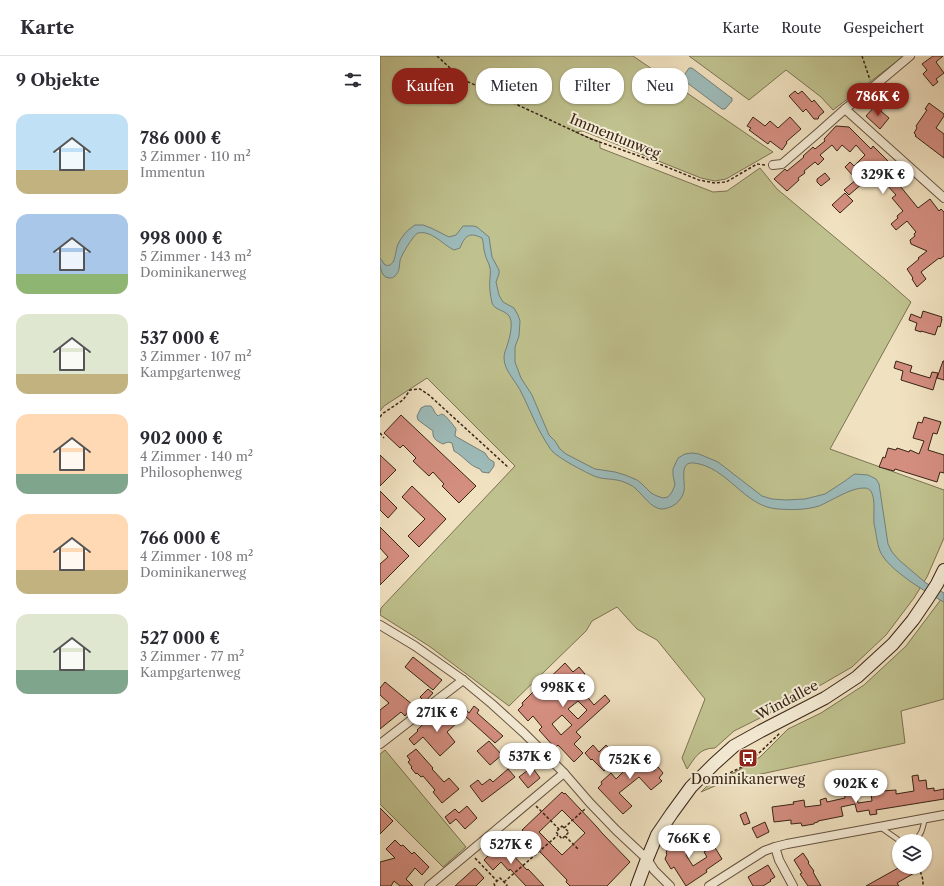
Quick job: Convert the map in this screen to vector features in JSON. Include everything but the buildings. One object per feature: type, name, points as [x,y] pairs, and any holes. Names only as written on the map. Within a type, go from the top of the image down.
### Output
[{"type":"main road","name":"Windallee","points":[[637,886],[657,835],[691,787],[734,746],[825,698],[857,677],[893,644],[913,620],[937,584],[944,570]]},
{"type":"street","points":[[773,165],[782,164],[845,109],[910,56]]},
{"type":"street","points":[[845,109],[944,198]]},
{"type":"street","points":[[380,624],[415,646],[463,680],[492,704],[524,733],[616,830],[647,859],[654,870],[670,886]]},
{"type":"street","points":[[380,744],[463,680]]},
{"type":"street","points":[[429,886],[564,774]]},
{"type":"street","points":[[709,886],[764,851],[775,847],[944,815]]},
{"type":"street","points":[[775,847],[779,860],[793,886]]},
{"type":"lane","points":[[920,834],[925,818]]},
{"type":"lane","points":[[880,827],[892,835]]},
{"type":"path","name":"Immentunweg","points":[[437,56],[462,79],[469,83],[591,139],[642,157],[699,180],[715,183],[726,182],[757,164],[773,165]]},
{"type":"path","points":[[862,56],[873,87]]},
{"type":"path","points":[[380,417],[382,414],[403,400],[410,390],[420,389],[429,394],[509,468]]},
{"type":"path","points":[[380,433],[384,438]]},
{"type":"path","points":[[710,782],[740,768],[780,734]]},
{"type":"path","points":[[531,801],[559,829]]},
{"type":"path","points":[[564,828],[569,832],[562,839],[556,832],[562,826],[564,828],[590,803]]},
{"type":"path","points":[[504,882],[558,835]]},
{"type":"path","points":[[565,836],[578,849]]},
{"type":"path","points":[[470,852],[497,881]]},
{"type":"path","points":[[921,874],[924,886]]},
{"type":"path","points":[[495,886],[494,884],[500,878],[507,885],[506,886]]},
{"type":"green space","points":[[380,56],[633,56],[650,68],[632,68],[632,104],[688,104],[688,94],[773,152],[726,179],[715,181],[701,178],[583,131],[575,132],[600,142],[600,148],[713,192],[727,191],[760,168],[777,189],[911,302],[830,449],[944,490],[944,538],[927,577],[914,598],[886,635],[852,667],[788,704],[734,731],[715,748],[710,748],[698,754],[687,769],[682,758],[705,699],[657,640],[637,629],[617,607],[592,621],[586,631],[509,706],[429,646],[380,615],[381,608],[515,466],[427,378],[384,406],[380,411]]},
{"type":"green space","points":[[689,56],[904,56],[833,110],[821,97],[786,70],[749,100]]},
{"type":"green space","points":[[944,595],[944,699],[901,711],[905,743],[724,782],[701,792],[707,786],[739,770],[760,757],[788,729],[821,713],[864,685],[906,646]]},
{"type":"green space","points":[[385,750],[466,847],[443,867],[380,804],[380,754]]},
{"type":"water","points":[[692,68],[732,98],[732,101],[725,109],[722,109],[688,84],[688,70]]},
{"type":"water","points":[[415,225],[423,225],[449,237],[456,235],[463,226],[473,226],[477,227],[489,237],[492,257],[499,270],[496,282],[499,295],[503,302],[514,308],[520,321],[519,336],[515,347],[515,362],[521,378],[532,395],[549,435],[566,454],[595,469],[615,472],[637,480],[651,493],[663,498],[668,497],[675,485],[673,469],[678,458],[685,454],[692,453],[699,454],[718,462],[762,496],[772,499],[805,499],[825,494],[855,474],[868,475],[876,479],[879,484],[888,544],[892,552],[926,583],[944,593],[944,602],[908,580],[884,558],[879,548],[874,524],[873,495],[867,488],[854,490],[819,506],[788,510],[778,509],[766,507],[755,502],[727,479],[706,466],[689,463],[684,469],[683,495],[673,506],[661,509],[650,504],[631,485],[620,481],[594,476],[557,455],[551,450],[542,436],[520,390],[506,367],[504,356],[510,335],[511,321],[508,314],[496,308],[492,303],[490,293],[490,269],[484,252],[482,238],[474,235],[468,236],[460,248],[454,250],[433,236],[418,233],[402,255],[397,274],[392,278],[389,278],[382,273],[380,258],[385,265],[391,264],[394,260],[400,241]]},
{"type":"water","points":[[431,406],[438,416],[443,414],[456,429],[455,436],[485,453],[489,459],[494,462],[494,466],[489,473],[482,472],[454,451],[452,443],[448,442],[443,444],[435,439],[433,436],[433,431],[418,420],[417,416],[421,408]]},
{"type":"place","name":"Dominikanerweg","points":[[748,758]]}]
